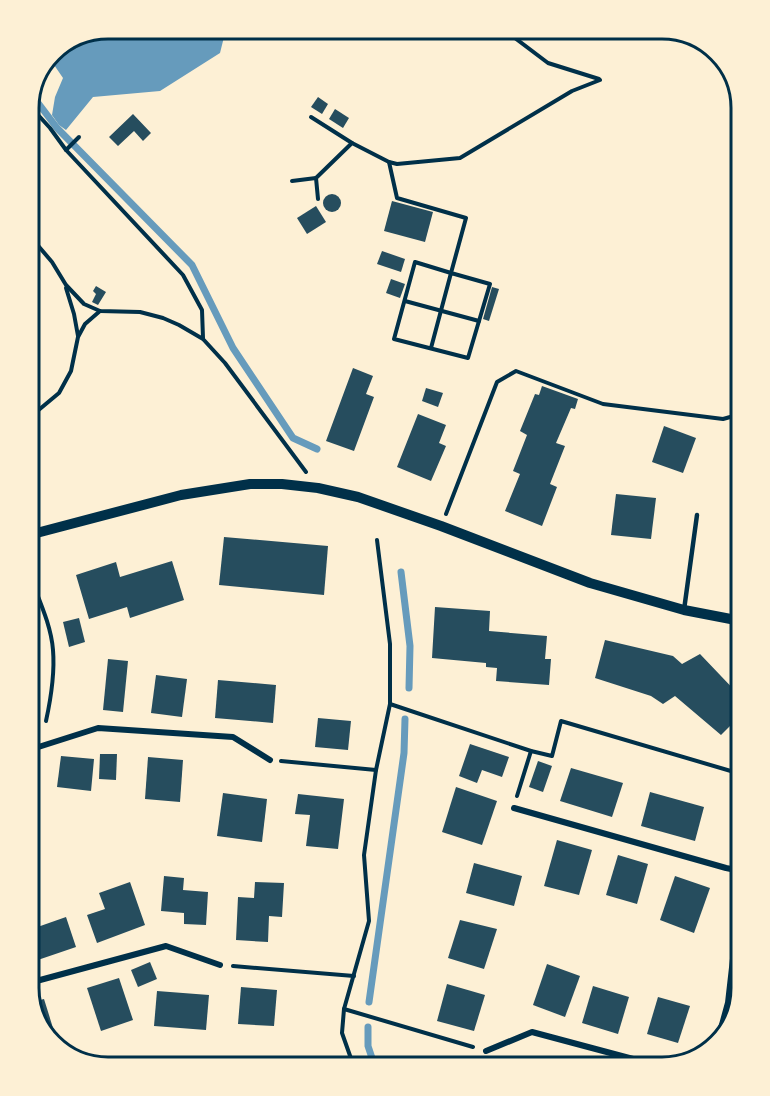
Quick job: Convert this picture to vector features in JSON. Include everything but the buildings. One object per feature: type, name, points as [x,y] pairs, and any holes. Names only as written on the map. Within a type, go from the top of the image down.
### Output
[{"type":"street","points":[[39,532],[181,495],[250,484],[282,484],[318,488],[358,497],[579,579],[684,610],[731,619]]},
{"type":"street","points":[[39,747],[98,728],[233,737],[270,760]]},
{"type":"street","points":[[514,808],[731,869]]},
{"type":"street","points":[[39,980],[166,946],[220,965]]},
{"type":"street","points":[[486,1051],[532,1032],[626,1057]]},
{"type":"lane","points":[[684,610],[697,514]]},
{"type":"path","points":[[310,117],[352,143],[389,162],[398,164],[460,158],[572,92],[600,80],[548,63],[516,39]]},
{"type":"path","points":[[39,116],[66,150],[183,275],[202,310],[203,339]]},
{"type":"path","points":[[66,150],[79,137]]},
{"type":"path","points":[[292,181],[316,178],[352,143]]},
{"type":"path","points":[[389,162],[397,198],[466,218],[431,348]]},
{"type":"path","points":[[316,178],[318,199]]},
{"type":"path","points":[[39,247],[52,262],[66,285],[84,304],[100,311],[147,314],[179,325],[203,339],[225,363],[291,450]]},
{"type":"path","points":[[416,262],[452,273],[490,284],[468,358],[394,339],[416,262]]},
{"type":"path","points":[[66,285],[78,337]]},
{"type":"path","points":[[405,301],[479,321]]},
{"type":"path","points":[[39,410],[59,393],[71,371],[78,337],[85,324],[100,311]]},
{"type":"path","points":[[441,526],[497,382],[516,371],[603,404],[723,419],[731,417]]},
{"type":"path","points":[[350,1057],[342,1033],[344,1009],[369,921],[364,855],[376,770],[390,704],[390,644],[377,540]]},
{"type":"path","points":[[390,704],[552,756],[561,721],[731,771]]},
{"type":"path","points":[[514,808],[531,751]]},
{"type":"path","points":[[270,760],[376,770]]},
{"type":"path","points":[[220,965],[354,976]]},
{"type":"path","points":[[344,1009],[486,1051]]},
{"type":"water","points":[[224,39],[220,53],[160,91],[93,97],[66,130],[52,115],[55,97],[63,78],[54,65],[74,48],[95,40]]},
{"type":"waterway","points":[[39,104],[57,128],[192,265],[233,348],[293,438],[317,449]]},
{"type":"waterway","points":[[401,572],[410,646],[409,688]]},
{"type":"waterway","points":[[369,1002],[404,753],[405,719]]},
{"type":"waterway","points":[[368,1027],[368,1046],[372,1057]]}]
